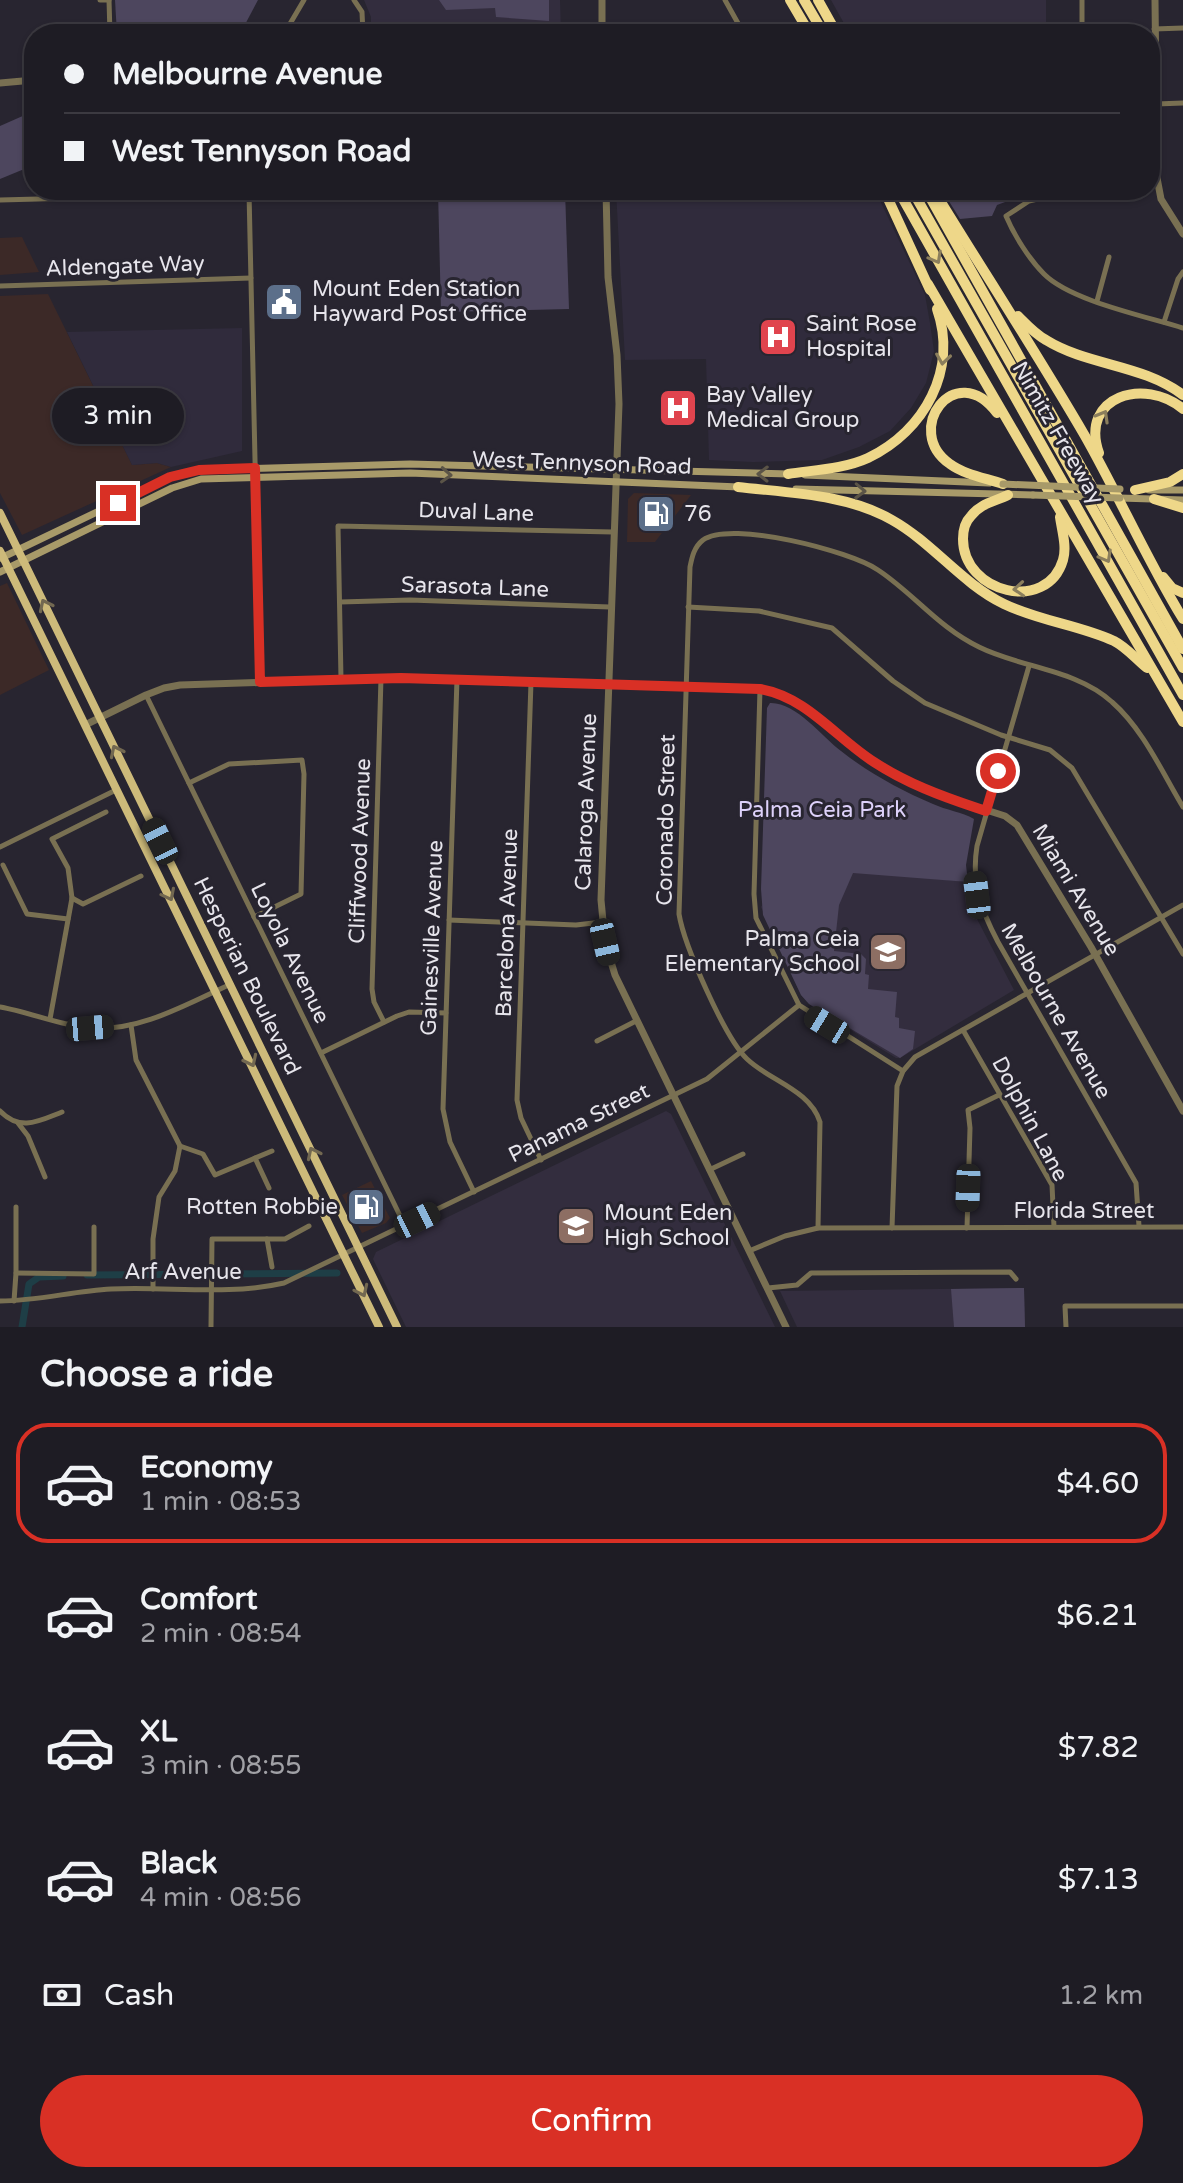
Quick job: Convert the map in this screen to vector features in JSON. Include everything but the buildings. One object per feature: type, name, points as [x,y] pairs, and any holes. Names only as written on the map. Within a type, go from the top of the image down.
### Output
[{"type":"highway","points":[[790,0],[804,24]]},
{"type":"highway","points":[[804,0],[818,24]]},
{"type":"highway","points":[[818,0],[831,24]]},
{"type":"highway","points":[[889,200],[928,284],[1183,722]]},
{"type":"highway","name":"Nimitz Freeway","points":[[904,200],[1183,695]]},
{"type":"highway","points":[[918,200],[1183,668]]},
{"type":"highway","name":"Nimitz Freeway","points":[[930,200],[1183,649]]},
{"type":"highway","points":[[938,200],[1005,302],[1117,492]]},
{"type":"highway","points":[[788,474],[843,466],[867,458],[898,439],[922,412],[939,380],[945,353],[943,326],[928,284]]},
{"type":"highway","points":[[1005,302],[1045,340],[1128,367],[1169,384],[1183,395]]},
{"type":"highway","points":[[1005,489],[959,469],[939,454],[931,430],[935,412],[948,397],[956,393],[975,394],[989,403],[1022,447]]},
{"type":"highway","points":[[1183,409],[1163,396],[1123,395],[1105,408],[1097,422],[1097,447],[1141,547],[1183,619]]},
{"type":"highway","points":[[1135,490],[1170,482],[1183,474]]},
{"type":"highway","points":[[738,487],[832,499],[861,506],[892,520],[991,597],[1018,611],[1117,643],[1152,671]]},
{"type":"highway","points":[[1005,489],[968,518],[963,530],[963,548],[971,567],[997,588],[1016,591],[1031,589],[1047,582],[1055,573],[1064,558],[1059,511]]},
{"type":"highway","points":[[1154,499],[1183,508]]},
{"type":"highway","points":[[1141,547],[1170,586],[1183,593]]},
{"type":"main road","name":"West Tennyson Road","points":[[4,570],[172,488],[201,479],[256,473],[410,464],[788,474],[1005,489],[1033,495],[1183,490]]},
{"type":"main road","name":"West Tennyson Road","points":[[1,555],[18,551],[170,477],[199,470],[410,473],[738,487],[1117,492],[1154,499],[1183,500]]},
{"type":"main road","name":"Hesperian Boulevard","points":[[0,513],[397,1327]]},
{"type":"main road","name":"Hesperian Boulevard","points":[[1,555],[4,570],[85,725],[379,1327]]},
{"type":"street","points":[[100,0],[109,0],[110,24]]},
{"type":"street","points":[[290,24],[304,0]]},
{"type":"street","points":[[354,0],[362,12],[363,24]]},
{"type":"street","points":[[602,0],[602,24]]},
{"type":"street","points":[[725,0],[738,24]]},
{"type":"street","points":[[1082,0],[1082,24]]},
{"type":"street","points":[[1154,24],[1155,0]]},
{"type":"street","points":[[1160,29],[1183,28]]},
{"type":"street","points":[[0,83],[24,81]]},
{"type":"street","points":[[1160,104],[1183,103]]},
{"type":"street","points":[[1160,196],[1183,234]]},
{"type":"street","points":[[0,200],[24,199]]},
{"type":"street","points":[[249,200],[260,682]]},
{"type":"street","name":"Calaroga Avenue","points":[[606,200],[609,296],[618,380],[602,922],[610,961],[636,1021],[786,1327]]},
{"type":"street","points":[[1033,200],[1006,216],[1012,230],[1044,274],[1072,293],[1183,328]]},
{"type":"street","points":[[1097,301],[1109,257]]},
{"type":"street","points":[[1164,322],[1183,272]]},
{"type":"street","name":"Aldengate Way","points":[[0,286],[251,278]]},
{"type":"street","name":"Duval Lane","points":[[340,602],[338,526],[613,532]]},
{"type":"street","name":"Coronado Street","points":[[818,1228],[820,1122],[817,1112],[811,1104],[761,1071],[741,1052],[730,1036],[687,946],[679,914],[688,607],[693,553],[703,540],[711,536],[736,533],[820,547],[860,559],[879,570],[958,635],[990,652],[1029,666]]},
{"type":"street","name":"Sarasota Lane","points":[[340,602],[410,600],[610,607]]},
{"type":"street","points":[[340,602],[341,679]]},
{"type":"street","points":[[688,607],[759,611],[832,628],[893,681],[925,703],[1008,737],[1050,750],[1072,768],[1183,954]]},
{"type":"street","points":[[1029,666],[1082,682],[1111,700],[1128,718],[1183,807]]},
{"type":"street","name":"Melbourne Avenue","points":[[1029,666],[986,811],[975,860],[977,895],[984,915],[1027,993],[1136,1183],[1139,1226]]},
{"type":"street","name":"Miami Avenue","points":[[85,725],[146,695],[180,685],[381,678],[457,679],[760,689],[785,696],[906,781],[1005,816],[1017,825],[1183,1111]]},
{"type":"street","name":"Cliffwood Avenue","points":[[381,678],[372,989],[374,1002],[384,1022]]},
{"type":"street","name":"Gainesville Avenue","points":[[457,679],[444,1116],[450,1142],[474,1192]]},
{"type":"street","name":"Barcelona Avenue","points":[[531,682],[517,1100],[521,1118],[541,1160]]},
{"type":"street","points":[[760,689],[756,918],[804,1011],[903,1071]]},
{"type":"street","name":"Loyola Avenue","points":[[146,695],[405,1226]]},
{"type":"street","points":[[189,783],[229,764],[302,760],[301,894],[254,917]]},
{"type":"street","points":[[0,847],[117,790]]},
{"type":"street","points":[[50,1019],[72,898],[68,868],[52,839],[106,812]]},
{"type":"street","points":[[3,865],[27,914],[68,919]]},
{"type":"street","points":[[72,898],[83,904],[141,876]]},
{"type":"street","points":[[892,1228],[897,1086],[903,1071],[915,1057],[1183,905]]},
{"type":"street","points":[[449,920],[576,925],[602,922]]},
{"type":"street","points":[[0,1007],[90,1028],[131,1025],[152,1019],[231,984]]},
{"type":"street","name":"Panama Street","points":[[359,1248],[707,1079],[799,1005]]},
{"type":"street","points":[[321,1053],[409,1012],[446,1013]]},
{"type":"street","points":[[597,1041],[636,1021]]},
{"type":"street","points":[[131,1025],[136,1060],[180,1146],[175,1171],[159,1197],[153,1239],[153,1289]]},
{"type":"street","name":"Dolphin Lane","points":[[963,1030],[1052,1185],[1054,1227]]},
{"type":"street","points":[[967,1228],[968,1110],[999,1095]]},
{"type":"street","points":[[0,1111],[18,1123],[28,1136],[45,1177]]},
{"type":"street","points":[[18,1123],[28,1125],[62,1112]]},
{"type":"street","points":[[180,1146],[203,1154],[215,1175],[272,1151]]},
{"type":"street","points":[[709,1170],[743,1154]]},
{"type":"street","points":[[255,1158],[269,1188]]},
{"type":"street","points":[[14,1301],[16,1207]]},
{"type":"street","points":[[211,1327],[212,1239],[285,1239],[309,1226]]},
{"type":"street","points":[[16,1273],[94,1274],[94,1227]]},
{"type":"street","name":"Florida Street","points":[[749,1251],[785,1236],[818,1228],[1183,1227]]},
{"type":"street","points":[[267,1239],[272,1267]]},
{"type":"street","name":"Arf Avenue","points":[[0,1301],[108,1289],[257,1288],[284,1283],[359,1248]]},
{"type":"street","points":[[768,1288],[797,1285],[811,1273],[1010,1272],[1016,1279]]},
{"type":"street","points":[[1066,1327],[1065,1306],[1183,1306]]},
{"type":"shaded area","points":[[364,0],[560,0],[561,24],[371,24]]},
{"type":"shaded area","points":[[831,0],[1046,0],[1046,24],[844,24]]},
{"type":"shaded area","name":"Saint Rose Hospital","points":[[617,200],[880,200],[925,295],[934,351],[926,383],[911,408],[890,431],[859,447],[822,460],[709,460],[706,359],[625,360]]},
{"type":"shaded area","points":[[22,237],[39,272],[0,275],[0,238]]},
{"type":"shaded area","points":[[48,294],[132,465],[157,463],[171,467],[22,535],[0,493],[0,296]]},
{"type":"shaded area","points":[[242,328],[242,451],[171,467],[157,463],[132,465],[67,332]]},
{"type":"shaded area","points":[[634,493],[691,495],[655,542],[627,542],[628,499]]},
{"type":"shaded area","points":[[7,583],[49,670],[0,695],[0,586]]},
{"type":"shaded area","name":"Palma Ceia Elementary School","points":[[789,865],[968,882],[977,919],[1014,990],[896,1058],[809,1004],[801,995],[761,907]]},
{"type":"shaded area","name":"Mount Eden High School","points":[[666,1111],[671,1114],[775,1327],[406,1327],[373,1259],[376,1252]]},
{"type":"shaded area","name":"Rotten Robbie","points":[[371,1181],[390,1218],[386,1223],[362,1233],[342,1195]]},
{"type":"shaded area","points":[[1024,1288],[1025,1327],[797,1327],[780,1291]]},
{"type":"green space","points":[[115,0],[258,0],[245,24],[116,24]]},
{"type":"green space","points":[[439,0],[549,0],[549,21],[496,17],[495,8],[446,10]]},
{"type":"green space","points":[[24,115],[24,169],[0,179],[0,126]]},
{"type":"green space","points":[[438,200],[565,200],[569,309],[441,312]]},
{"type":"green space","points":[[948,200],[1011,200],[997,205],[992,216],[960,219]]},
{"type":"green space","name":"Palma Ceia Park","points":[[770,703],[780,704],[799,714],[841,751],[885,780],[933,804],[974,819],[966,865],[968,882],[853,873],[839,905],[834,951],[861,954],[866,959],[868,989],[897,992],[895,1017],[899,1018],[899,1028],[915,1031],[913,1049],[900,1058],[809,1004],[801,995],[763,915],[761,889],[767,708]]},
{"type":"green space","points":[[1024,1288],[1025,1327],[954,1327],[951,1289]]},
{"type":"waterway","points":[[87,1275],[337,1273]]},
{"type":"waterway","points":[[22,1327],[29,1284],[39,1277],[63,1276]]},
{"type":"place","name":"Mount Eden Station Hayward Post Office","points":[[284,302]]},
{"type":"place","name":"Saint Rose Hospital","points":[[778,337]]},
{"type":"place","name":"Bay Valley Medical Group","points":[[678,408]]},
{"type":"place","name":"76","points":[[656,514]]},
{"type":"place","name":"Palma Ceia Elementary School","points":[[888,952]]},
{"type":"place","name":"Rotten Robbie","points":[[366,1207]]},
{"type":"place","name":"Mount Eden High School","points":[[576,1226]]},
{"type":"route","points":[[118,503],[170,477],[199,470],[255,468],[260,682],[401,678],[760,689],[798,703],[873,762],[936,794],[986,811],[998,771]]}]
